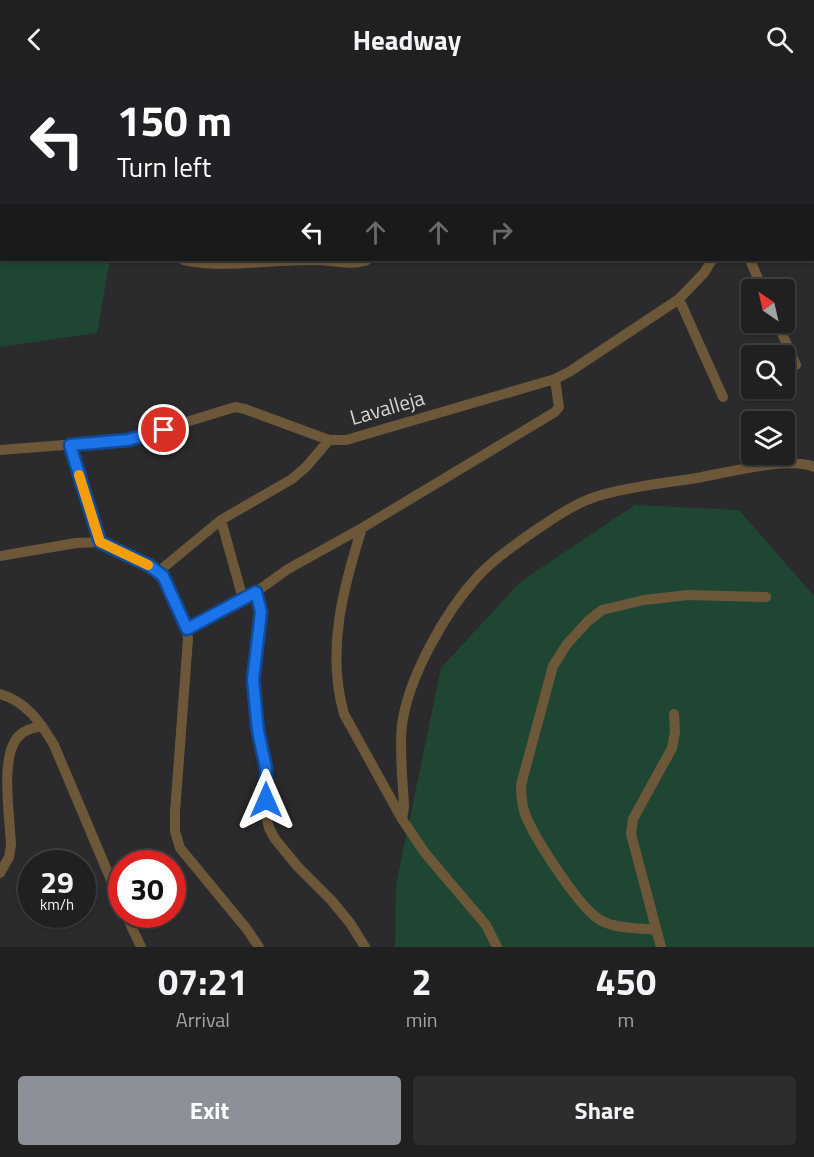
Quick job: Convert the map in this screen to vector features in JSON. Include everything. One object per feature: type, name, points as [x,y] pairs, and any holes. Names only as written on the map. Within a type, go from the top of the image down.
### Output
[{"type":"street","points":[[192,261],[216,264],[291,261]]},
{"type":"street","points":[[328,261],[353,261]]},
{"type":"street","name":"Lavalleja","points":[[0,450],[128,440],[235,407],[329,440],[346,440],[555,379],[570,372],[679,299],[704,273],[711,261]]},
{"type":"street","points":[[750,261],[758,279]]},
{"type":"street","points":[[679,299],[723,397]]},
{"type":"street","points":[[782,333],[796,365]]},
{"type":"street","points":[[187,629],[256,592],[288,569],[362,528],[555,412],[559,407],[555,379]]},
{"type":"street","points":[[158,572],[221,520],[292,478],[306,467],[329,440]]},
{"type":"street","points":[[70,445],[100,542]]},
{"type":"street","points":[[402,819],[404,807],[402,727],[407,701],[430,647],[456,604],[478,576],[527,536],[562,512],[598,496],[755,467],[794,464],[808,464],[814,467]]},
{"type":"street","points":[[221,520],[243,599]]},
{"type":"street","points":[[362,528],[350,567],[337,630],[340,698],[350,728],[402,819],[425,853],[486,925],[497,947]]},
{"type":"street","points":[[0,556],[76,543],[100,542],[163,576],[187,629],[175,812],[176,840],[259,947]]},
{"type":"street","points":[[256,592],[261,612],[253,680],[258,731],[266,768],[266,815],[269,828],[298,867],[350,923],[365,947]]},
{"type":"street","points":[[656,930],[615,926],[592,915],[572,892],[528,821],[521,802],[521,786],[553,666],[567,644],[588,621],[603,610],[644,600],[688,595],[766,597]]},
{"type":"street","points":[[0,694],[26,707],[54,745],[108,873]]},
{"type":"street","points":[[661,947],[631,834],[631,826],[672,748],[675,732],[674,714]]},
{"type":"street","points":[[0,873],[9,857],[11,845],[7,772],[10,749],[18,737],[29,729],[42,726]]},
{"type":"street","points":[[132,928],[141,947]]},
{"type":"green space","points":[[0,261],[110,261],[97,333],[0,347]]},
{"type":"green space","points":[[635,505],[739,510],[814,596],[814,947],[395,947],[396,885],[441,668],[520,582]]},
{"type":"slow traffic","points":[[79,475],[100,542],[148,565]]},
{"type":"route","points":[[164,430],[128,440],[70,445],[100,542],[150,566],[163,576],[187,629],[256,592],[261,612],[253,680],[258,731],[266,768],[266,800]]}]
